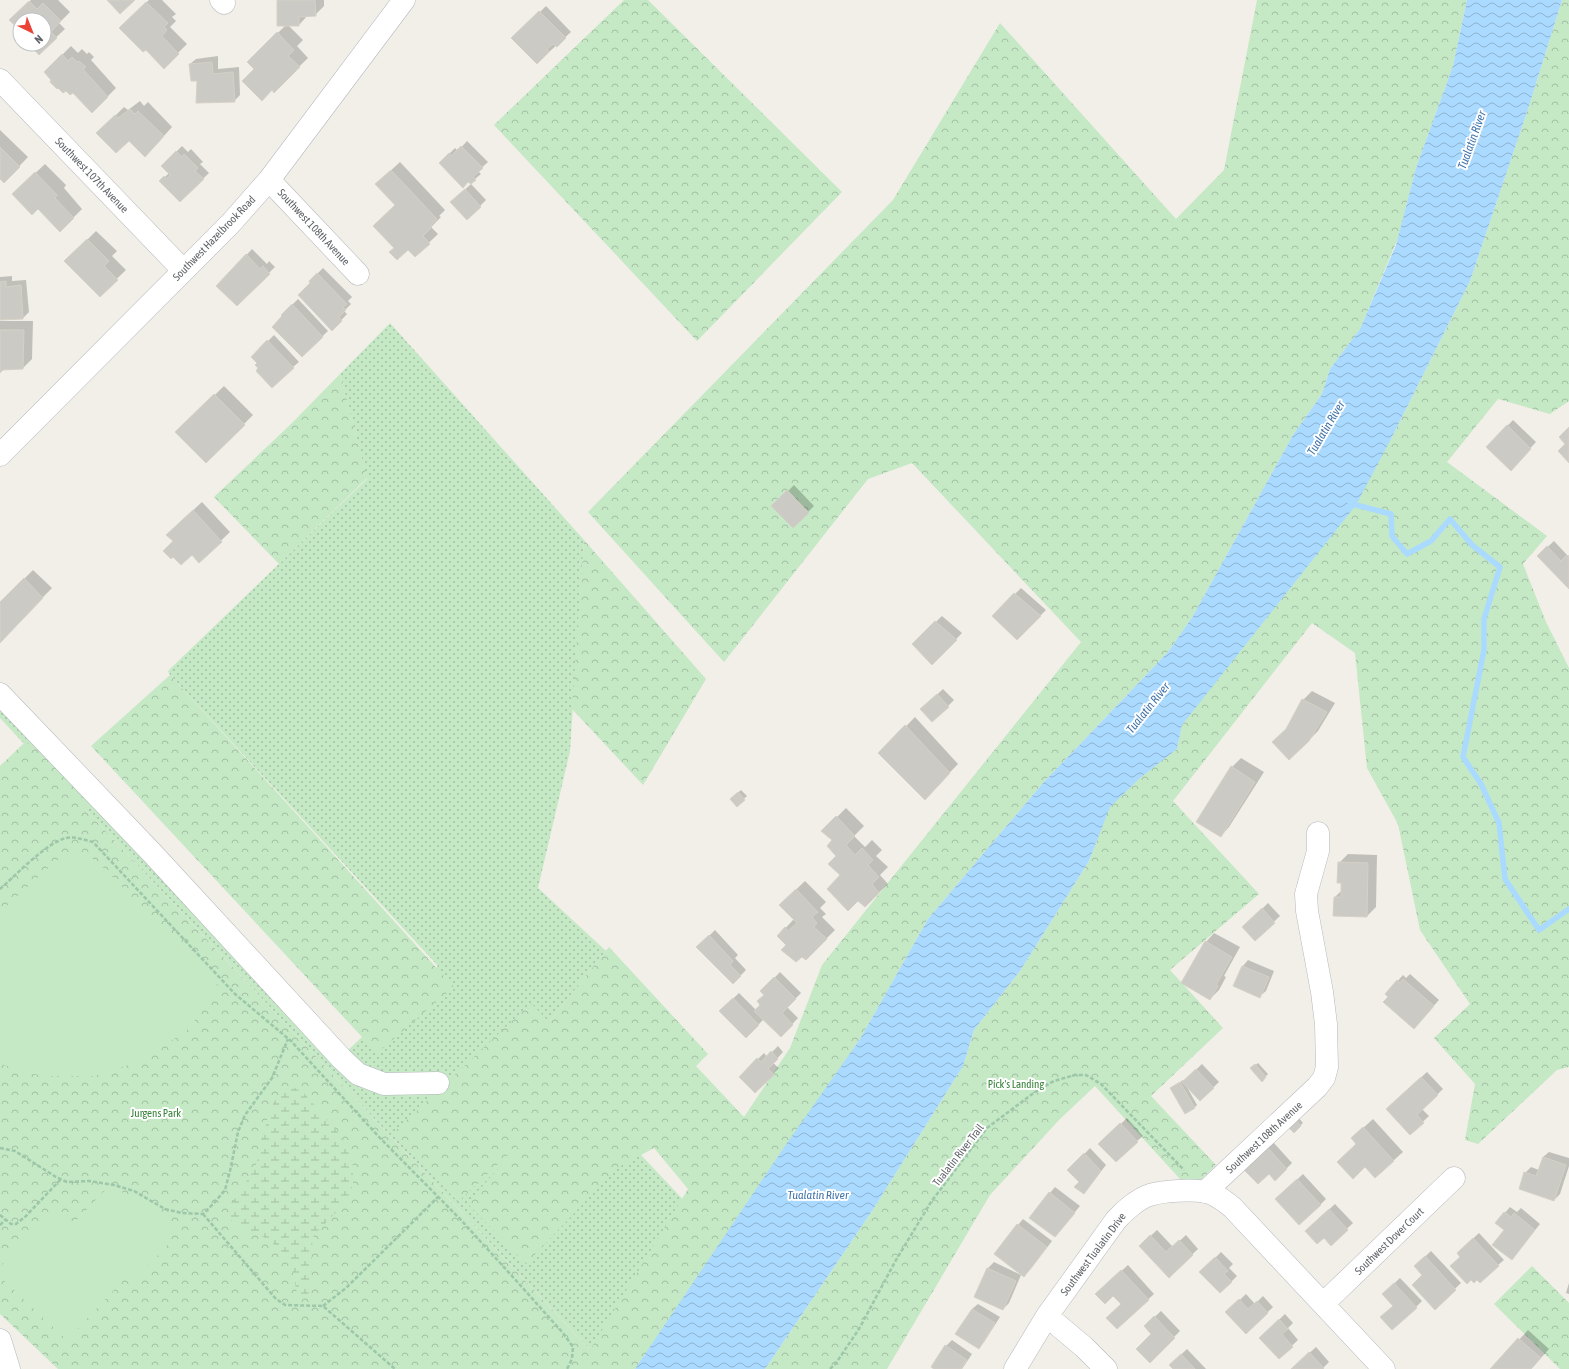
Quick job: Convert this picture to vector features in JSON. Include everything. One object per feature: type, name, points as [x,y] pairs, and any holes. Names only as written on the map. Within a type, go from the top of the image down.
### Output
[{"type":"street","name":"Southwest Hazelbrook Road","points":[[0,455],[231,223],[269,180],[404,0]]},
{"type":"street","name":"Southwest 107th Avenue","points":[[0,80],[183,270]]},
{"type":"street","name":"Southwest 108th Avenue","points":[[269,180],[358,274]]},
{"type":"street","points":[[0,694],[153,854],[342,1059],[358,1074],[384,1084],[438,1083]]},
{"type":"street","name":"Southwest 108th Avenue","points":[[1205,1192],[1312,1092],[1324,1078],[1327,1068],[1326,1024],[1322,992],[1307,911],[1306,894],[1318,851],[1318,833]]},
{"type":"street","name":"Southwest Dover Court","points":[[1324,1303],[1454,1178]]},
{"type":"street","name":"Southwest Tualatin Drive","points":[[1015,1369],[1047,1316],[1116,1220],[1125,1210],[1150,1195],[1179,1191],[1205,1192]]},
{"type":"street","points":[[1205,1192],[1219,1197],[1232,1207],[1324,1303],[1384,1369]]},
{"type":"street","points":[[1047,1316],[1084,1347],[1106,1369]]},
{"type":"street","points":[[0,1340],[9,1369]]},
{"type":"path","points":[[0,889],[43,851],[57,842],[65,838],[75,838],[93,842],[235,994],[288,1039],[512,1276],[563,1333],[573,1347],[572,1359],[567,1369]]},
{"type":"path","points":[[203,1214],[225,1190],[238,1132],[245,1115],[272,1078],[288,1039]]},
{"type":"path","name":"Tualatin River Trail","points":[[830,1369],[836,1363],[859,1329],[896,1260],[931,1202],[987,1128],[1035,1092],[1054,1082],[1075,1075],[1086,1075],[1101,1084],[1205,1192]]},
{"type":"path","points":[[0,1148],[14,1151],[67,1182],[89,1181],[114,1185],[134,1191],[165,1209],[182,1213],[203,1214],[280,1302],[285,1305],[324,1306],[395,1369]]},
{"type":"path","points":[[0,1215],[10,1224],[20,1222],[61,1179]]},
{"type":"path","points":[[324,1306],[346,1288],[438,1197]]},
{"type":"path","points":[[0,1225],[5,1220]]},
{"type":"green space","points":[[624,0],[648,0],[842,192],[697,341],[494,125]]},
{"type":"green space","name":"Jurgens Park","points":[[1257,0],[1467,0],[1453,66],[1416,168],[1398,238],[1360,329],[1330,369],[1322,394],[1293,435],[1193,616],[1168,652],[1043,783],[928,919],[860,1039],[635,1369],[58,1369],[0,1314],[0,766],[24,743],[26,745],[31,740],[93,802],[85,809],[590,1350],[688,1189],[654,1148],[617,1168],[526,1264],[467,1203],[526,1138],[458,1202],[393,1133],[531,1003],[549,1022],[609,947],[708,1054],[696,1066],[744,1117],[790,1048],[822,965],[1081,642],[912,463],[868,479],[724,662],[588,512],[893,200],[1000,23],[1176,219],[1224,170]]},
{"type":"green space","name":"Pick's Landing","points":[[1562,0],[1569,0],[1569,401],[1550,414],[1498,399],[1447,462],[1547,536],[1523,564],[1546,622],[1569,668],[1569,1067],[1557,1070],[1478,1144],[1465,1140],[1475,1084],[1434,1038],[1470,1004],[1420,930],[1398,824],[1367,768],[1355,653],[1312,623],[1173,801],[1259,894],[1170,970],[1223,1028],[1151,1096],[1216,1165],[1190,1190],[1095,1086],[1059,1120],[990,1195],[887,1369],[765,1369],[872,1211],[963,1066],[974,1030],[1020,971],[1089,861],[1109,807],[1140,777],[1177,749],[1182,725],[1392,437],[1470,281],[1529,106]]},
{"type":"green space","points":[[390,323],[584,540],[570,751],[538,888],[606,951],[549,1022],[514,1020],[722,1241],[635,1369],[608,1369],[0,718],[0,682],[346,1052],[438,966],[170,675],[168,671],[367,479],[340,374]]},
{"type":"green space","points":[[340,374],[367,478],[279,564],[214,497],[291,424]]},
{"type":"green space","points":[[584,540],[706,679],[643,785],[572,709]]},
{"type":"green space","points":[[170,675],[454,987],[377,1053],[91,746]]},
{"type":"green space","points":[[72,853],[92,858],[98,862],[220,988],[188,1029],[144,1060],[94,1076],[42,1076],[0,1064],[0,912],[56,861]]},
{"type":"green space","points":[[293,1087],[304,1093],[344,1139],[353,1166],[353,1185],[346,1202],[314,1235],[312,1246],[311,1290],[306,1296],[297,1293],[291,1266],[281,1251],[267,1239],[238,1228],[232,1221],[230,1214],[234,1200],[255,1167],[270,1110],[274,1102],[282,1093]]},
{"type":"green space","points":[[106,1189],[129,1195],[142,1200],[159,1210],[174,1215],[169,1218],[167,1222],[167,1224],[172,1228],[170,1242],[134,1281],[128,1275],[67,1340],[0,1277],[0,1267],[56,1208],[73,1224]]},
{"type":"green space","points":[[1532,1266],[1569,1303],[1569,1369],[1560,1369],[1494,1304]]},
{"type":"water","name":"Tualatin River","points":[[1467,0],[1562,0],[1529,106],[1470,281],[1392,437],[1356,505],[1182,725],[1177,749],[1140,778],[1110,807],[1089,861],[1020,971],[974,1030],[963,1066],[872,1211],[765,1369],[635,1369],[785,1146],[860,1039],[928,919],[1043,783],[1168,652],[1193,616],[1293,435],[1322,394],[1330,369],[1360,329],[1396,245],[1416,168],[1453,66]]},
{"type":"building","points":[[107,0],[135,0],[120,14]]},
{"type":"building","points":[[277,0],[315,0],[316,16],[299,17],[299,26],[277,26]]},
{"type":"building","points":[[29,1],[37,9],[43,3],[52,12],[17,12]]},
{"type":"building","points":[[146,2],[168,23],[164,27],[167,30],[162,36],[179,54],[164,69],[146,50],[143,52],[119,28]]},
{"type":"building","points":[[539,11],[566,38],[557,47],[553,44],[547,49],[549,52],[537,64],[511,38]]},
{"type":"building","points":[[52,12],[61,21],[52,31]]},
{"type":"building","points":[[277,32],[294,50],[288,56],[300,67],[274,93],[272,90],[262,101],[242,81],[254,69],[247,62]]},
{"type":"building","points":[[52,33],[57,38],[52,43]]},
{"type":"building","points":[[62,54],[68,61],[72,57],[86,67],[83,69],[108,97],[92,113],[73,93],[70,95],[66,91],[63,93],[58,88],[57,89],[50,82],[51,80],[44,72]]},
{"type":"building","points":[[212,62],[213,74],[233,72],[235,102],[196,103],[197,81],[191,81],[189,64]]},
{"type":"building","points":[[130,109],[135,114],[138,111],[164,136],[145,157],[129,141],[116,153],[96,133],[115,115],[118,118]]},
{"type":"building","points":[[461,146],[483,168],[473,177],[476,180],[471,184],[468,182],[463,188],[439,163],[449,153],[451,156]]},
{"type":"building","points":[[0,147],[20,167],[4,183],[0,179]]},
{"type":"building","points":[[176,151],[182,157],[184,154],[198,168],[195,171],[204,179],[180,202],[159,181],[164,176],[166,179],[170,175],[161,166]]},
{"type":"building","points":[[391,170],[437,219],[431,225],[432,227],[423,236],[430,244],[415,257],[408,250],[397,260],[389,252],[394,248],[373,226],[395,205],[375,184]]},
{"type":"building","points":[[35,172],[57,195],[55,198],[74,218],[60,232],[38,209],[32,215],[12,194]]},
{"type":"building","points":[[465,189],[481,207],[467,220],[450,202]]},
{"type":"building","points":[[87,239],[109,261],[104,266],[118,280],[100,297],[64,261]]},
{"type":"building","points":[[246,254],[260,269],[263,266],[270,274],[237,306],[216,286]]},
{"type":"building","points":[[317,273],[347,304],[343,307],[346,310],[339,317],[342,321],[332,331],[298,295],[310,283],[309,281]]},
{"type":"building","points":[[6,281],[6,287],[21,285],[23,319],[0,320],[0,282]]},
{"type":"building","points":[[292,304],[323,337],[302,357],[272,327]]},
{"type":"building","points":[[0,330],[24,330],[23,369],[3,370],[0,373]]},
{"type":"building","points":[[267,340],[294,368],[272,388],[256,371],[258,368],[255,365],[257,363],[251,357]]},
{"type":"building","points":[[214,394],[245,425],[206,463],[175,432]]},
{"type":"building","points":[[1507,425],[1531,449],[1511,471],[1486,447]]},
{"type":"building","points":[[1569,427],[1569,463],[1558,451],[1565,444],[1559,437]]},
{"type":"building","points":[[787,490],[809,513],[793,528],[771,506]]},
{"type":"building","points":[[193,510],[222,542],[199,563],[192,555],[181,565],[173,557],[171,559],[163,551],[173,541],[166,535]]},
{"type":"building","points":[[1547,546],[1561,561],[1567,555],[1569,557],[1569,589],[1537,556]]},
{"type":"building","points":[[24,578],[43,598],[0,643],[0,602]]},
{"type":"building","points":[[1014,593],[1041,616],[1017,640],[992,616]]},
{"type":"building","points":[[935,621],[957,640],[932,665],[912,644]]},
{"type":"building","points":[[937,694],[949,707],[932,722],[920,709]]},
{"type":"building","points":[[1302,699],[1327,712],[1309,741],[1289,760],[1272,742],[1286,729]]},
{"type":"building","points":[[905,725],[950,773],[925,800],[878,753]]},
{"type":"building","points":[[1231,766],[1255,782],[1221,837],[1196,822]]},
{"type":"building","points":[[738,792],[745,800],[737,807],[730,799]]},
{"type":"building","points":[[836,816],[855,836],[846,845],[855,855],[862,848],[873,860],[868,865],[879,877],[872,884],[879,893],[865,907],[858,901],[848,911],[827,889],[840,875],[828,864],[836,856],[827,846],[832,840],[821,831]]},
{"type":"building","points":[[1338,862],[1368,863],[1367,917],[1333,916],[1334,897],[1341,897],[1341,883],[1337,883]]},
{"type":"building","points":[[796,889],[818,912],[812,917],[817,923],[814,927],[827,939],[806,960],[802,957],[796,962],[781,950],[786,945],[777,936],[785,927],[788,931],[797,923],[779,905]]},
{"type":"building","points":[[1262,908],[1275,923],[1255,941],[1242,927]]},
{"type":"building","points":[[709,935],[733,961],[730,965],[741,976],[733,984],[696,947]]},
{"type":"building","points":[[1205,941],[1232,957],[1216,985],[1218,986],[1210,1000],[1181,983]]},
{"type":"building","points":[[1242,966],[1269,977],[1260,998],[1233,986]]},
{"type":"building","points":[[774,977],[796,999],[782,1013],[793,1025],[781,1037],[754,1011],[760,1005],[757,1001],[764,995],[760,991]]},
{"type":"building","points":[[1403,979],[1434,1006],[1414,1029],[1383,1002],[1388,997],[1385,994],[1397,980],[1400,983]]},
{"type":"building","points":[[733,998],[759,1025],[746,1038],[719,1011]]},
{"type":"building","points":[[771,1051],[778,1059],[768,1069],[774,1075],[755,1093],[739,1077],[757,1058],[761,1062]]},
{"type":"building","points":[[1255,1064],[1266,1077],[1262,1082],[1250,1068]]},
{"type":"building","points":[[1196,1069],[1214,1088],[1200,1101],[1182,1082]]},
{"type":"building","points":[[1421,1077],[1438,1095],[1417,1115],[1424,1123],[1410,1135],[1386,1109]]},
{"type":"building","points":[[1180,1082],[1195,1108],[1185,1114],[1170,1088]]},
{"type":"building","points":[[1295,1119],[1301,1126],[1294,1133],[1287,1126]]},
{"type":"building","points":[[1120,1123],[1138,1142],[1116,1162],[1098,1144]]},
{"type":"building","points":[[1363,1127],[1394,1161],[1375,1178],[1365,1167],[1353,1179],[1337,1162],[1356,1144],[1351,1138]]},
{"type":"building","points":[[1267,1147],[1287,1169],[1275,1181],[1269,1174],[1258,1184],[1243,1169]]},
{"type":"building","points":[[1084,1153],[1101,1171],[1084,1194],[1074,1187],[1079,1182],[1067,1170]]},
{"type":"building","points":[[1543,1157],[1566,1165],[1554,1201],[1519,1189],[1524,1172],[1536,1176]]},
{"type":"building","points":[[1297,1179],[1321,1205],[1299,1225],[1275,1199]]},
{"type":"building","points":[[1049,1192],[1075,1213],[1055,1237],[1029,1218]]},
{"type":"building","points":[[1329,1209],[1348,1230],[1331,1246],[1324,1238],[1317,1244],[1305,1231]]},
{"type":"building","points":[[1504,1212],[1511,1217],[1514,1213],[1535,1230],[1512,1260],[1492,1245],[1504,1230],[1495,1223]]},
{"type":"building","points":[[1017,1224],[1047,1247],[1024,1277],[994,1254]]},
{"type":"building","points":[[1150,1235],[1166,1252],[1179,1240],[1193,1255],[1169,1278],[1139,1246]]},
{"type":"building","points":[[1473,1238],[1499,1266],[1480,1283],[1477,1280],[1474,1283],[1471,1280],[1467,1284],[1450,1266],[1460,1257],[1457,1253]]},
{"type":"building","points":[[1425,1256],[1456,1290],[1435,1310],[1412,1285],[1422,1275],[1414,1266]]},
{"type":"building","points":[[1215,1257],[1228,1271],[1224,1274],[1232,1282],[1220,1293],[1199,1272]]},
{"type":"building","points":[[987,1268],[1016,1281],[1003,1310],[974,1297]]},
{"type":"building","points":[[1121,1270],[1149,1300],[1117,1329],[1106,1318],[1121,1304],[1113,1296],[1105,1304],[1095,1294]]},
{"type":"building","points":[[1394,1283],[1417,1308],[1392,1330],[1380,1317],[1393,1306],[1382,1294]]},
{"type":"building","points":[[1239,1299],[1248,1309],[1257,1301],[1268,1313],[1246,1334],[1225,1312]]},
{"type":"building","points":[[972,1309],[995,1323],[979,1349],[955,1334]]},
{"type":"building","points":[[1154,1316],[1175,1338],[1150,1363],[1136,1349],[1151,1334],[1144,1326]]},
{"type":"building","points":[[1279,1319],[1288,1329],[1282,1334],[1293,1347],[1279,1359],[1259,1338]]},
{"type":"building","points":[[1518,1338],[1541,1358],[1531,1369],[1490,1369]]},
{"type":"building","points":[[945,1345],[967,1360],[961,1369],[934,1369],[931,1367]]},
{"type":"building","points":[[1309,1352],[1324,1368],[1323,1369],[1291,1369]]},
{"type":"building","points":[[1181,1354],[1195,1369],[1173,1369],[1169,1365]]},
{"type":"waterway","points":[[1350,502],[1391,514],[1392,536],[1407,554],[1431,541],[1450,519],[1472,545],[1500,567],[1484,619],[1484,650],[1463,757],[1481,784],[1499,823],[1505,879],[1539,930],[1569,909]]}]
